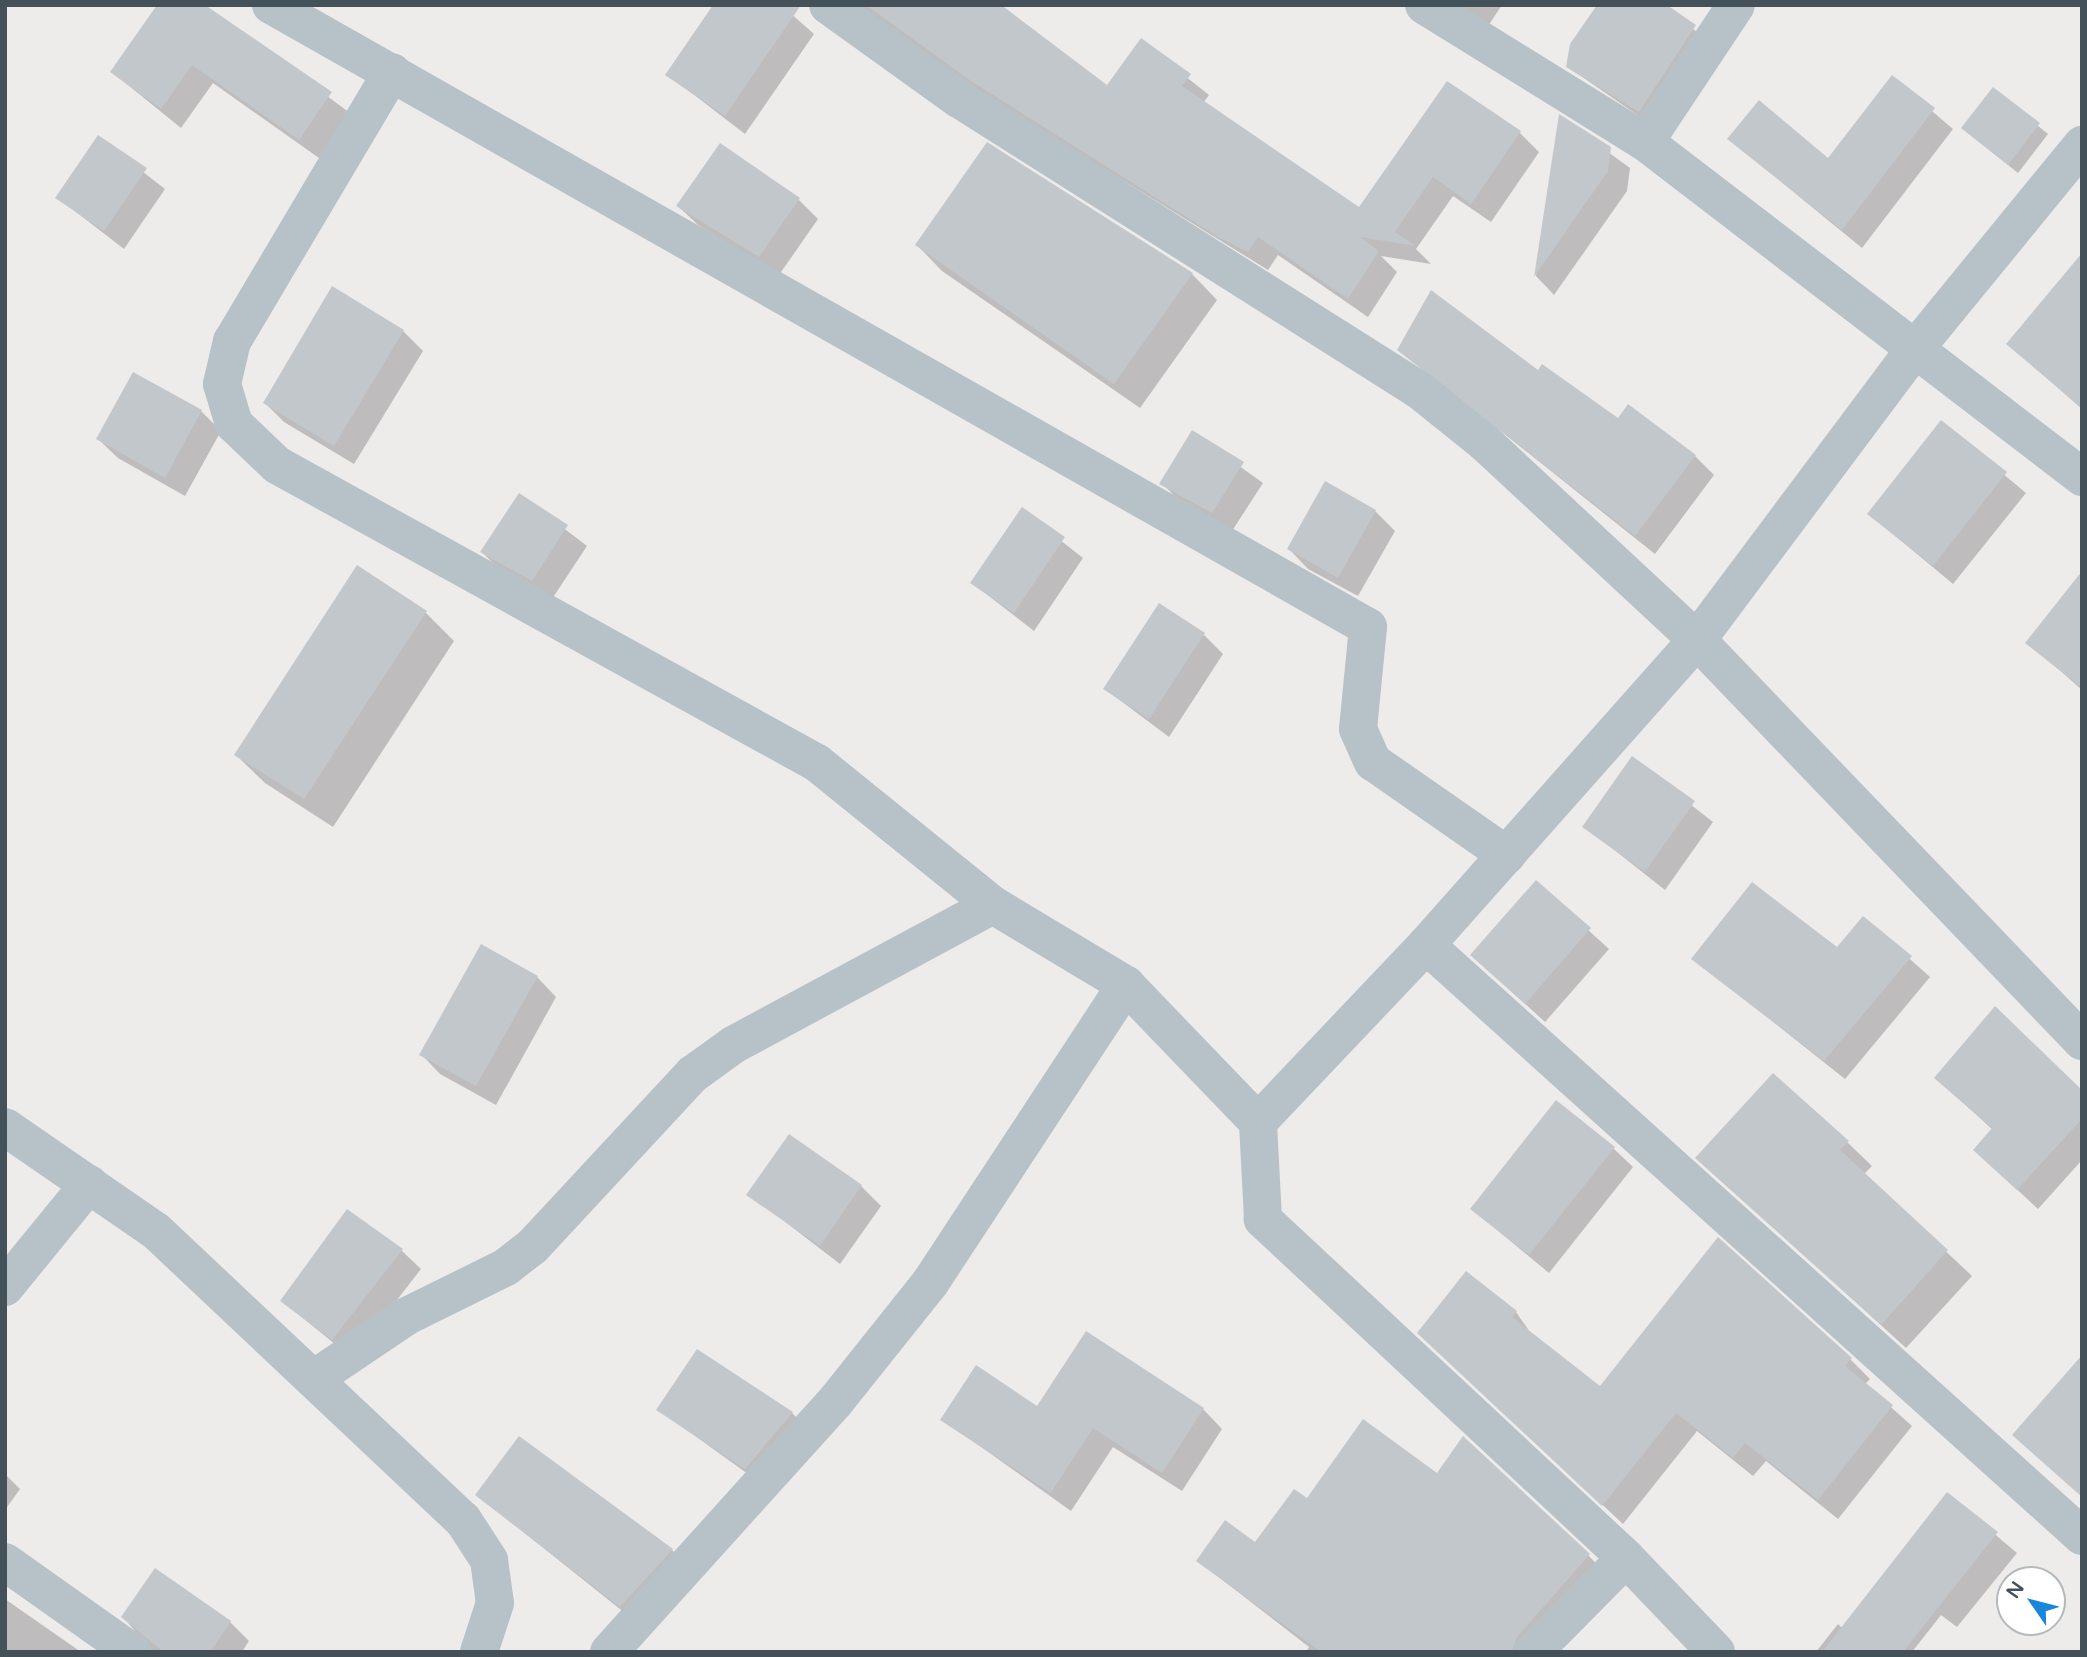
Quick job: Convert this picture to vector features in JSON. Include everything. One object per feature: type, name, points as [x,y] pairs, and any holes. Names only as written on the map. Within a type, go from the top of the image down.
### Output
[{"type":"street","points":[[271,5],[1368,627],[1358,730],[1373,762],[1507,855]]},
{"type":"street","points":[[828,5],[959,99],[1419,390],[1697,640],[2082,1041]]},
{"type":"street","points":[[1424,5],[1645,142],[2082,477]]},
{"type":"street","points":[[1645,142],[1736,5]]},
{"type":"street","points":[[392,72],[232,341],[222,384],[234,424],[277,465],[817,763],[993,905],[1126,985],[1258,1122],[1263,1219],[1626,1558],[1716,1652]]},
{"type":"street","points":[[1258,1122],[1426,945],[1697,640],[1915,349],[2082,145]]},
{"type":"street","points":[[315,1378],[407,1316],[506,1267],[533,1247],[693,1074],[723,1052],[993,905]]},
{"type":"street","points":[[1426,945],[2082,1536]]},
{"type":"street","points":[[609,1652],[835,1402],[930,1283],[1126,985]]},
{"type":"street","points":[[5,1127],[156,1231],[463,1520],[489,1560],[495,1603],[479,1652]]},
{"type":"street","points":[[5,1287],[89,1184]]},
{"type":"street","points":[[1533,1652],[1626,1558]]},
{"type":"street","points":[[5,1562],[132,1652]]},
{"type":"building","points":[[157,5],[205,5],[332,92],[299,140],[192,65],[161,109],[110,72]]},
{"type":"building","points":[[713,5],[801,5],[725,116],[665,75]]},
{"type":"building","points":[[866,5],[1001,5],[1107,85],[1141,38],[1191,74],[1182,86],[1359,207],[1447,81],[1521,131],[1471,204],[1433,177],[1395,232],[1416,246],[1360,237],[1379,251],[1348,299],[1258,237],[1248,252],[1218,237],[971,81]]},
{"type":"building","points":[[1597,5],[1667,5],[1696,25],[1639,112],[1566,67],[1570,44]]},
{"type":"building","points":[[1892,75],[1935,108],[1842,230],[1727,139],[1759,100],[1828,158]]},
{"type":"building","points":[[1993,87],[2040,123],[2008,165],[1961,128]]},
{"type":"building","points":[[1559,114],[1611,147],[1608,171],[1534,277]]},
{"type":"building","points":[[98,135],[147,168],[104,231],[55,198]]},
{"type":"building","points":[[987,142],[1193,273],[1114,384],[915,245]]},
{"type":"building","points":[[720,143],[800,198],[759,257],[676,206]]},
{"type":"building","points":[[2082,253],[2082,408],[2006,344]]},
{"type":"building","points":[[332,286],[404,330],[334,446],[263,403]]},
{"type":"building","points":[[1431,290],[1538,370],[1542,364],[1618,418],[1628,404],[1696,455],[1635,536],[1397,350]]},
{"type":"building","points":[[133,372],[202,410],[165,478],[96,439]]},
{"type":"building","points":[[1941,420],[2007,472],[1933,566],[1867,514]]},
{"type":"building","points":[[1192,430],[1244,462],[1212,513],[1159,484]]},
{"type":"building","points":[[1325,481],[1376,510],[1338,578],[1287,549]]},
{"type":"building","points":[[519,493],[568,525],[532,581],[480,552]]},
{"type":"building","points":[[1022,507],[1065,537],[1014,613],[970,583]]},
{"type":"building","points":[[357,565],[427,611],[304,799],[234,755]]},
{"type":"building","points":[[2082,571],[2082,688],[2025,643]]},
{"type":"building","points":[[1159,603],[1205,633],[1149,719],[1103,689]]},
{"type":"building","points":[[1632,756],[1695,801],[1645,872],[1582,827]]},
{"type":"building","points":[[1536,880],[1591,928],[1525,1004],[1470,955]]},
{"type":"building","points":[[1752,882],[1837,947],[1863,916],[1912,956],[1824,1061],[1691,959]]},
{"type":"building","points":[[481,944],[538,976],[476,1086],[419,1055]]},
{"type":"building","points":[[1995,1006],[2082,1090],[2082,1119],[2017,1190],[1973,1150],[1992,1128],[1934,1078]]},
{"type":"building","points":[[1773,1073],[1849,1141],[1840,1150],[1948,1250],[1881,1325],[1695,1158]]},
{"type":"building","points":[[1556,1100],[1615,1147],[1529,1255],[1470,1209]]},
{"type":"building","points":[[789,1134],[862,1185],[820,1246],[746,1195]]},
{"type":"building","points":[[347,1209],[403,1249],[332,1340],[280,1301]]},
{"type":"building","points":[[1718,1237],[1852,1358],[1845,1366],[1893,1405],[1818,1500],[1745,1443],[1733,1458],[1676,1413],[1602,1506],[1417,1333],[1466,1271],[1517,1311],[1512,1317],[1600,1386]]},
{"type":"building","points":[[1086,1331],[1204,1408],[1162,1473],[1093,1428],[1051,1493],[940,1420],[976,1365],[1037,1406]]},
{"type":"building","points":[[697,1349],[793,1412],[745,1469],[656,1410]]},
{"type":"building","points":[[2082,1355],[2082,1497],[2012,1435]]},
{"type":"building","points":[[1363,1419],[1437,1473],[1463,1436],[1590,1554],[1517,1637],[1512,1652],[1321,1652],[1196,1561],[1225,1520],[1255,1542],[1294,1489],[1307,1498]]},
{"type":"building","points":[[519,1436],[673,1549],[620,1607],[475,1495]]},
{"type":"building","points":[[1947,1492],[1998,1532],[1903,1652],[1822,1652]]},
{"type":"building","points":[[155,1568],[231,1621],[210,1652],[164,1652],[121,1617]]}]
